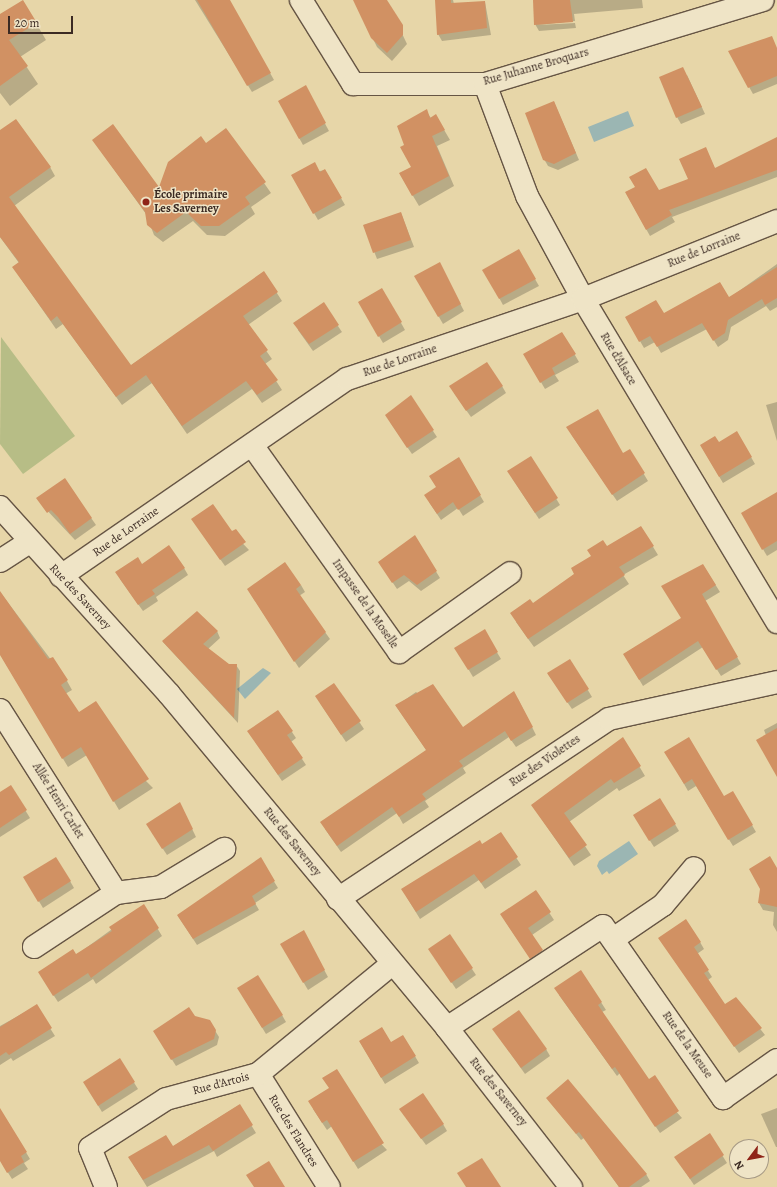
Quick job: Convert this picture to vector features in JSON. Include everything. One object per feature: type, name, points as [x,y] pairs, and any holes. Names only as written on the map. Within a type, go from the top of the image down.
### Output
[{"type":"street","name":"Rue Juhanne Broquars","points":[[301,0],[353,84],[485,84],[763,0]]},
{"type":"street","name":"Rue d'Alsace","points":[[485,84],[527,196],[583,299],[777,622]]},
{"type":"street","name":"Rue de Lorraine","points":[[61,576],[347,379],[583,299],[777,221]]},
{"type":"street","name":"Impasse de la Moselle","points":[[252,445],[399,652],[510,573]]},
{"type":"street","name":"Rue des Saverney","points":[[0,507],[30,542],[169,694],[392,964],[447,1028],[572,1187]]},
{"type":"street","points":[[0,561],[30,542]]},
{"type":"street","name":"Rue des Violettes","points":[[338,898],[609,719],[777,682]]},
{"type":"street","name":"Allée Henri Carlet","points":[[0,710],[116,893]]},
{"type":"street","points":[[34,947],[116,893],[161,888],[224,849]]},
{"type":"street","points":[[613,939],[663,905],[694,868]]},
{"type":"street","name":"Rue de la Meuse","points":[[447,1028],[602,926],[613,939],[723,1098],[777,1060]]},
{"type":"street","name":"Rue d'Artois","points":[[106,1187],[90,1148],[166,1099],[258,1074],[392,964]]},
{"type":"street","name":"Rue des Flandres","points":[[258,1074],[329,1187]]},
{"type":"green space","points":[[1,337],[75,436],[23,474],[0,444]]},
{"type":"water","points":[[628,111],[634,126],[594,142],[588,127]]},
{"type":"water","points":[[263,668],[271,673],[245,699],[237,689]]},
{"type":"water","points":[[629,841],[638,854],[609,874],[607,871],[602,875],[597,866],[599,861]]},
{"type":"building","points":[[23,0],[37,23],[9,40],[28,66],[0,86],[0,14]]},
{"type":"building","points":[[197,0],[230,0],[271,73],[247,86]]},
{"type":"building","points":[[353,0],[387,0],[403,25],[403,35],[387,53],[371,38]]},
{"type":"building","points":[[435,0],[451,0],[451,3],[485,1],[487,28],[437,35]]},
{"type":"building","points":[[533,0],[570,0],[573,22],[534,25]]},
{"type":"building","points":[[772,36],[777,48],[777,76],[748,88],[728,51]]},
{"type":"building","points":[[683,67],[702,107],[676,118],[659,77]]},
{"type":"building","points":[[306,85],[326,123],[299,139],[278,101]]},
{"type":"building","points":[[554,101],[576,153],[554,164],[543,160],[525,113]]},
{"type":"building","points":[[427,109],[430,118],[436,114],[445,130],[432,136],[449,176],[412,196],[399,173],[411,167],[400,147],[404,145],[397,126]]},
{"type":"building","points":[[16,119],[51,167],[9,197],[131,365],[264,271],[278,292],[243,316],[268,350],[260,356],[278,380],[257,395],[246,381],[182,426],[146,375],[116,397],[57,316],[51,321],[12,267],[19,262],[0,237],[0,130]]},
{"type":"building","points":[[113,124],[159,187],[168,162],[201,136],[206,143],[226,128],[266,182],[245,197],[250,204],[219,226],[201,226],[186,212],[157,233],[147,225],[145,212],[92,140]]},
{"type":"building","points":[[777,137],[777,170],[669,210],[672,215],[646,230],[625,192],[635,187],[629,177],[646,168],[659,190],[688,179],[679,159],[706,147],[715,168]]},
{"type":"building","points":[[315,162],[320,172],[325,169],[342,198],[313,214],[291,175]]},
{"type":"building","points":[[401,212],[411,240],[373,253],[363,225]]},
{"type":"building","points":[[519,249],[536,279],[499,299],[482,270]]},
{"type":"building","points":[[440,262],[461,304],[438,317],[414,276]]},
{"type":"building","points":[[777,267],[777,298],[765,305],[762,299],[728,320],[725,333],[713,341],[702,323],[657,347],[650,336],[639,342],[625,317],[656,300],[664,313],[720,282],[729,297]]},
{"type":"building","points":[[382,288],[402,322],[378,337],[358,302]]},
{"type":"building","points":[[324,302],[339,325],[309,344],[293,323]]},
{"type":"building","points":[[562,332],[576,354],[552,368],[555,374],[540,383],[523,354]]},
{"type":"building","points":[[487,362],[503,386],[466,411],[449,386]]},
{"type":"building","points":[[411,395],[434,430],[407,448],[385,415]]},
{"type":"building","points":[[598,409],[623,453],[630,449],[645,473],[612,495],[566,427]]},
{"type":"building","points":[[737,431],[752,457],[719,477],[700,445],[715,436],[719,442]]},
{"type":"building","points":[[531,456],[558,498],[535,513],[507,471]]},
{"type":"building","points":[[459,457],[481,495],[458,510],[453,502],[437,514],[424,495],[436,487],[429,476]]},
{"type":"building","points":[[65,478],[92,518],[70,534],[58,517],[51,510],[47,513],[36,498]]},
{"type":"building","points":[[777,492],[777,541],[762,550],[741,513]]},
{"type":"building","points":[[213,504],[232,531],[236,529],[246,542],[220,560],[191,519]]},
{"type":"building","points":[[641,526],[654,546],[619,567],[625,575],[528,639],[510,613],[530,599],[533,603],[574,574],[571,568],[591,556],[587,550],[603,540],[607,546]]},
{"type":"building","points":[[415,535],[437,571],[417,585],[404,575],[392,583],[378,562]]},
{"type":"building","points":[[169,545],[185,568],[152,590],[155,594],[138,605],[115,572],[138,557],[142,564]]},
{"type":"building","points":[[285,562],[301,585],[296,589],[326,632],[294,662],[247,589]]},
{"type":"building","points":[[703,564],[716,585],[702,594],[738,657],[716,670],[698,641],[639,680],[623,654],[681,618],[661,586]]},
{"type":"building","points":[[0,591],[48,659],[53,657],[68,680],[61,685],[79,712],[96,701],[149,779],[113,802],[81,747],[62,759],[0,655]]},
{"type":"building","points":[[197,611],[218,631],[203,644],[229,664],[237,664],[234,718],[162,641]]},
{"type":"building","points":[[485,629],[498,652],[468,670],[454,648]]},
{"type":"building","points":[[570,659],[589,689],[567,703],[547,673]]},
{"type":"building","points":[[334,683],[361,721],[341,735],[315,696]]},
{"type":"building","points":[[433,684],[463,727],[514,691],[533,727],[511,741],[505,731],[459,761],[463,766],[422,794],[426,799],[399,817],[392,807],[337,846],[320,822],[426,750],[395,705]]},
{"type":"building","points":[[278,710],[293,731],[287,735],[303,758],[278,775],[247,731]]},
{"type":"building","points":[[777,728],[777,777],[756,740]]},
{"type":"building","points":[[623,737],[641,766],[614,783],[611,779],[564,813],[587,845],[569,858],[531,805]]},
{"type":"building","points":[[689,737],[724,796],[733,791],[753,825],[728,840],[692,779],[684,784],[664,752]]},
{"type":"building","points":[[11,785],[27,810],[0,828],[0,792]]},
{"type":"building","points":[[660,798],[676,824],[649,841],[633,815]]},
{"type":"building","points":[[180,802],[193,829],[162,849],[146,824]]},
{"type":"building","points":[[501,832],[518,857],[481,883],[474,874],[416,912],[401,889],[480,840],[482,844]]},
{"type":"building","points":[[770,856],[777,868],[777,907],[758,903],[760,889],[749,869]]},
{"type":"building","points":[[56,857],[71,881],[38,902],[23,877]]},
{"type":"building","points":[[261,857],[275,881],[252,896],[256,904],[193,939],[177,915]]},
{"type":"building","points":[[536,890],[551,912],[528,928],[543,950],[530,959],[500,914]]},
{"type":"building","points":[[144,904],[159,928],[91,978],[88,973],[53,996],[38,972],[73,949],[76,954],[95,942],[112,931],[109,927]]},
{"type":"building","points":[[686,919],[701,942],[694,947],[709,970],[704,973],[725,1004],[736,997],[762,1028],[734,1047],[658,938]]},
{"type":"building","points":[[304,930],[325,970],[303,983],[280,944]]},
{"type":"building","points":[[450,934],[473,968],[451,983],[428,949]]},
{"type":"building","points":[[581,970],[602,1002],[598,1005],[649,1079],[655,1075],[679,1111],[655,1127],[615,1067],[612,1069],[554,988]]},
{"type":"building","points":[[258,975],[283,1015],[262,1028],[237,988]]},
{"type":"building","points":[[37,1004],[52,1028],[9,1055],[6,1052],[0,1056],[0,1027]]},
{"type":"building","points":[[189,1007],[195,1016],[210,1020],[216,1030],[214,1039],[171,1060],[153,1031]]},
{"type":"building","points":[[519,1010],[547,1049],[521,1068],[492,1029]]},
{"type":"building","points":[[382,1027],[391,1042],[403,1035],[416,1056],[381,1078],[359,1041]]},
{"type":"building","points":[[120,1058],[135,1082],[98,1106],[83,1082]]},
{"type":"building","points":[[337,1069],[384,1143],[353,1162],[327,1120],[322,1123],[308,1101],[329,1088],[322,1078]]},
{"type":"building","points":[[568,1079],[647,1174],[629,1187],[619,1187],[579,1132],[576,1134],[546,1098]]},
{"type":"building","points":[[423,1093],[444,1124],[421,1139],[399,1109]]},
{"type":"building","points":[[240,1104],[253,1125],[213,1151],[209,1145],[143,1180],[128,1157],[166,1135],[173,1146]]},
{"type":"building","points":[[0,1108],[27,1152],[21,1156],[24,1162],[7,1173],[0,1161]]},
{"type":"building","points":[[710,1133],[724,1155],[690,1179],[674,1157]]},
{"type":"building","points":[[482,1158],[501,1187],[466,1187],[457,1173]]},
{"type":"building","points":[[269,1161],[285,1187],[254,1187],[246,1175]]},
{"type":"place","name":"École primaire Les Saverney","points":[[146,202]]}]
